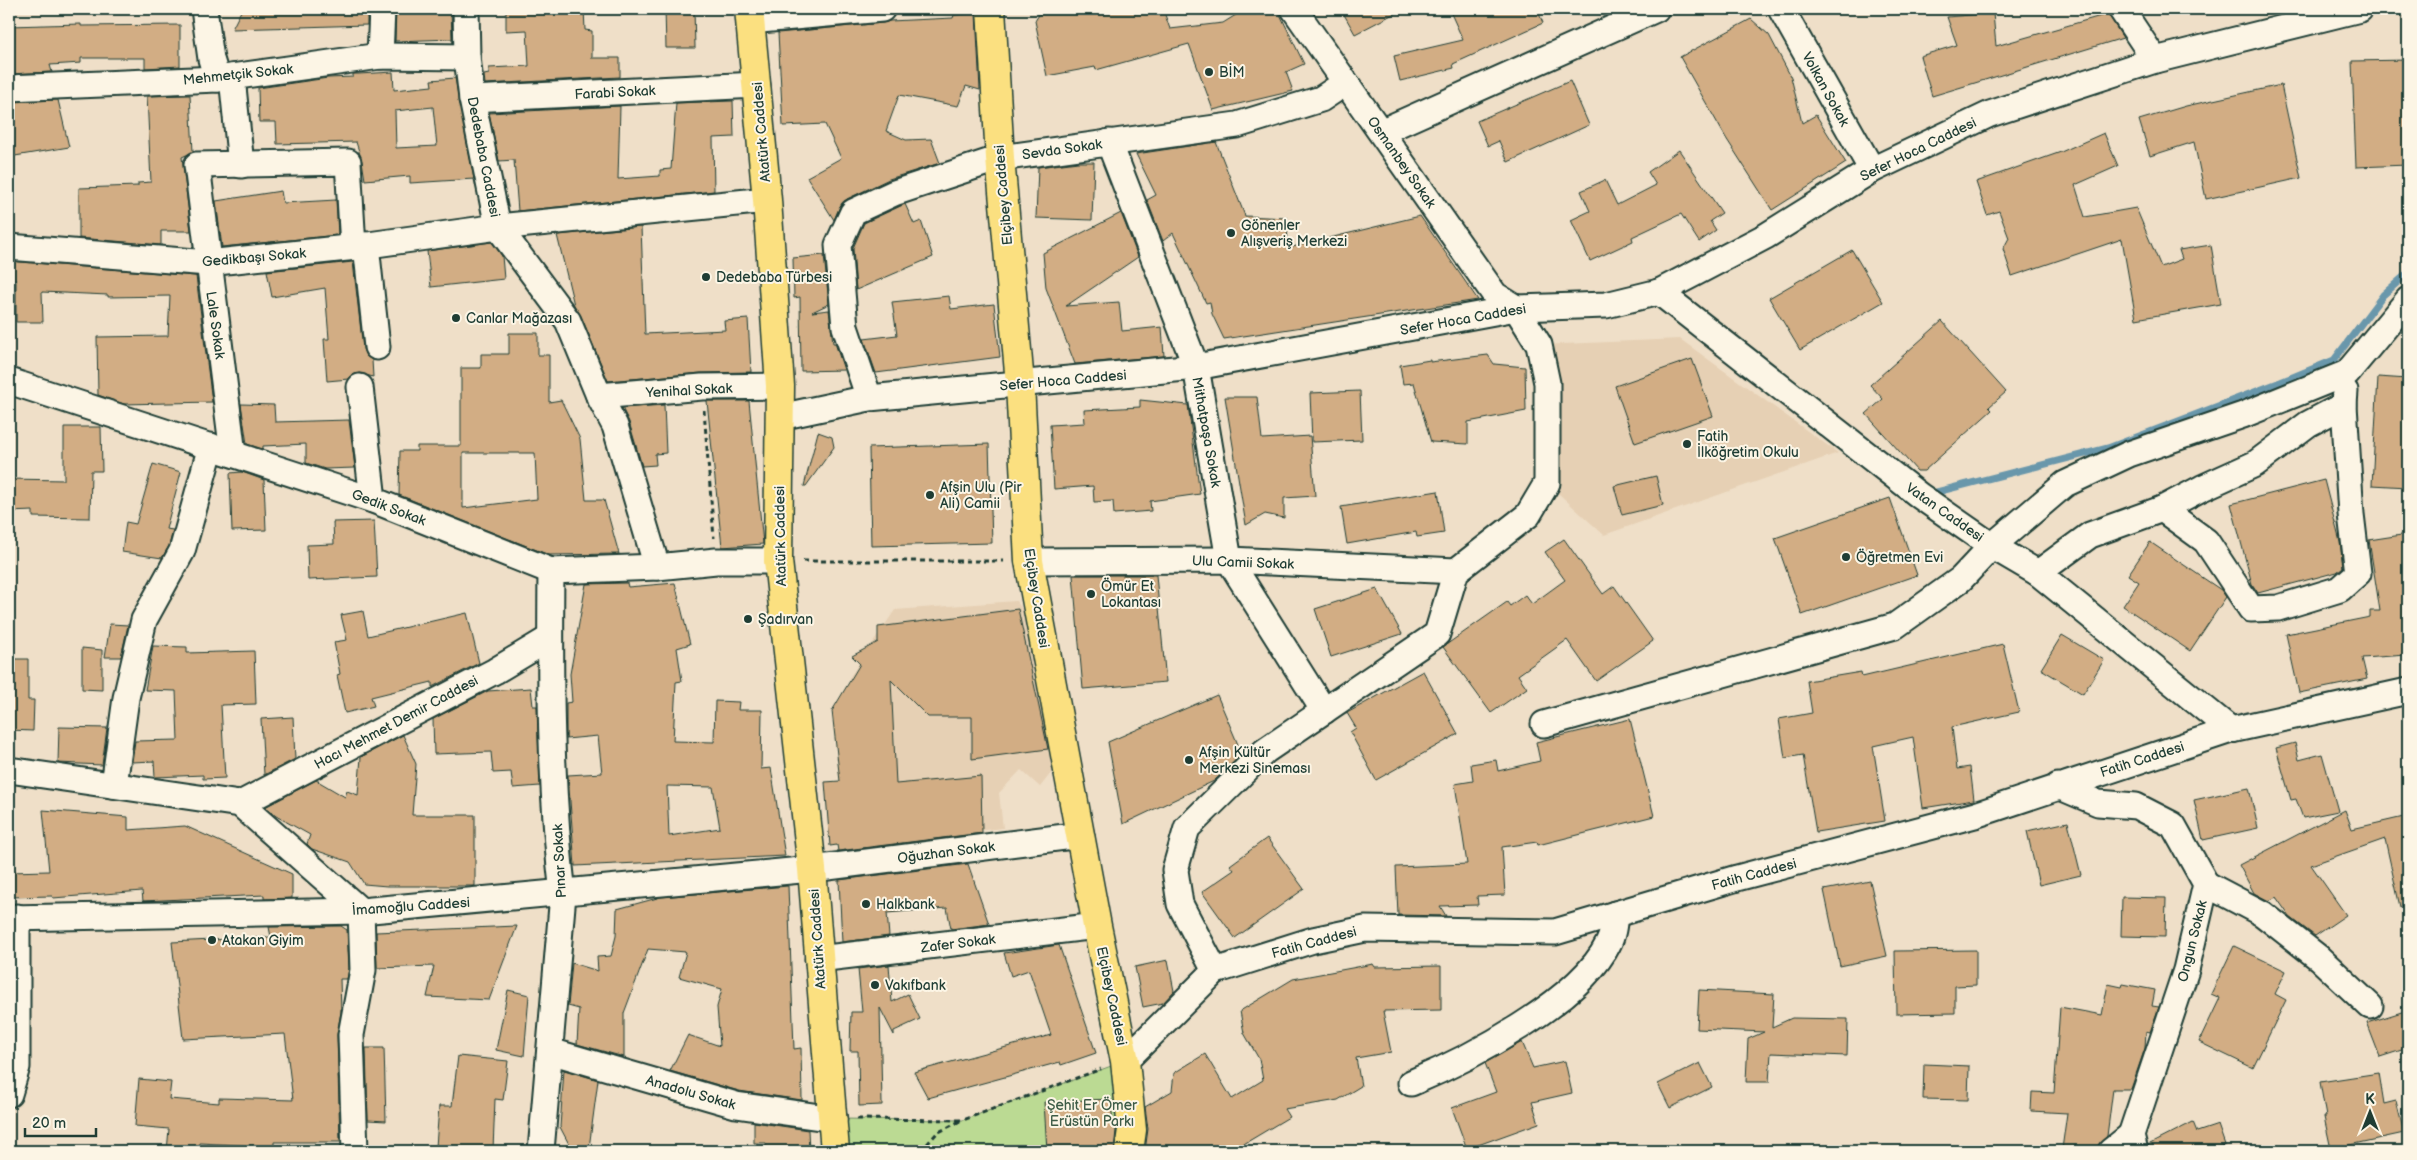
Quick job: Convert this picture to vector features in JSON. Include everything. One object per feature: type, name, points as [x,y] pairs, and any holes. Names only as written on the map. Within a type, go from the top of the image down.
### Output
[{"type":"main road","name":"Elçibey Caddesi","points":[[991,9],[1000,158],[1020,384],[1029,561],[1097,926],[1125,1061],[1132,1130],[1129,1151]]},
{"type":"main road","name":"Atatürk Caddesi","points":[[750,15],[767,200],[780,386],[778,561],[812,869],[818,960],[836,1151]]},
{"type":"street","points":[[204,9],[211,59],[224,78],[241,165],[348,162],[377,347]]},
{"type":"street","points":[[380,56],[382,9]]},
{"type":"street","name":"Dedebaba Caddesi","points":[[466,9],[467,57],[472,99],[498,227],[568,321],[599,396],[615,426],[656,567]]},
{"type":"street","points":[[750,15],[882,9]]},
{"type":"street","name":"Osmanbey Sokak","points":[[1294,9],[1496,295],[1516,308]]},
{"type":"street","points":[[1382,131],[1656,9]]},
{"type":"street","name":"Volkan Sokak","points":[[1781,9],[1872,170]]},
{"type":"street","points":[[2121,9],[2155,60]]},
{"type":"street","name":"Sefer Hoca Caddesi","points":[[780,417],[869,398],[1196,367],[1516,308],[1606,305],[1659,292],[1766,236],[1872,170],[1990,114],[2155,60],[2360,9]]},
{"type":"street","name":"Mehmetçik Sokak","points":[[9,88],[224,78],[380,56],[467,57]]},
{"type":"street","name":"Sevda Sokak","points":[[869,398],[845,327],[839,263],[838,245],[853,212],[894,193],[1000,158],[1237,125],[1320,99],[1345,83]]},
{"type":"street","name":"Farabi Sokak","points":[[472,99],[757,84]]},
{"type":"street","name":"Mithatpaşa Sokak","points":[[1109,142],[1196,367],[1230,560],[1324,711]]},
{"type":"street","name":"Lale Sokak","points":[[222,450],[208,263],[197,166],[241,165]]},
{"type":"street","name":"Gedikbaşı Sokak","points":[[9,247],[208,263],[360,246],[498,227],[767,200]]},
{"type":"street","name":"Vatan Caddesi","points":[[1659,292],[1920,496],[1992,546],[2038,573],[2230,730]]},
{"type":"street","points":[[1544,724],[1895,626],[1961,579],[1992,546],[2065,484],[2129,454],[2243,416],[2347,373],[2408,300]]},
{"type":"street","points":[[1215,971],[1180,904],[1175,870],[1187,828],[1266,751],[1437,634],[1456,571],[1528,515],[1547,483],[1547,383],[1539,345],[1516,308]]},
{"type":"street","points":[[2162,510],[2206,541],[2251,610],[2278,608],[2340,589],[2358,573],[2351,514],[2344,405],[2347,373]]},
{"type":"street","name":"Gedik Sokak","points":[[9,381],[373,500],[551,571],[656,567],[716,561],[778,561]]},
{"type":"street","name":"Yenihal Sokak","points":[[599,396],[702,387],[780,386]]},
{"type":"street","points":[[360,387],[373,500]]},
{"type":"street","points":[[2038,573],[2090,535],[2162,510],[2202,488],[2255,464],[2308,424],[2344,405]]},
{"type":"street","points":[[114,785],[126,698],[144,620],[182,551],[222,450]]},
{"type":"street","name":"Ulu Camii Sokak","points":[[1029,561],[1230,560],[1456,571]]},
{"type":"street","name":"Pınar Sokak","points":[[541,1151],[563,894],[559,860],[551,705],[551,571]]},
{"type":"street","name":"Hacı Mehmet Demir Caddesi","points":[[240,804],[495,671],[550,638]]},
{"type":"street","name":"Fatih Caddesi","points":[[1125,1061],[1215,971],[1313,940],[1365,929],[1555,932],[1737,878],[1975,815],[2230,730],[2408,691]]},
{"type":"street","points":[[9,770],[240,804],[361,911],[363,970],[351,1035],[355,1151]]},
{"type":"street","name":"Ongun Sokak","points":[[2058,786],[2098,803],[2136,806],[2173,824],[2206,884],[2186,970],[2133,1143]]},
{"type":"street","name":"Oğuzhan Sokak","points":[[812,869],[1081,835]]},
{"type":"street","name":"İmamoğlu Caddesi","points":[[13,918],[361,911],[563,894],[812,869]]},
{"type":"street","points":[[2206,884],[2263,914],[2319,958],[2370,1006]]},
{"type":"street","points":[[1411,1083],[1480,1051],[1513,1031],[1563,995],[1603,953],[1612,933],[1615,914]]},
{"type":"street","points":[[9,1094],[17,1067],[13,918]]},
{"type":"street","name":"Zafer Sokak","points":[[818,960],[1097,926]]},
{"type":"street","name":"Anadolu Sokak","points":[[550,1051],[736,1106],[834,1119]]},
{"type":"street","points":[[2111,1151],[2133,1143]]},
{"type":"path","points":[[702,387],[716,561]]},
{"type":"path","points":[[778,561],[1029,561]]},
{"type":"path","points":[[921,1151],[937,1133],[963,1120],[1125,1061]]},
{"type":"path","points":[[834,1119],[963,1120]]},
{"type":"shaded area","name":"Fatih İlköğretim Okulu","points":[[1680,339],[1838,453],[1604,535],[1547,483],[1539,345]]},
{"type":"shaded area","points":[[1016,601],[1040,632],[1059,763],[1040,787],[1021,770],[999,793],[1003,828],[853,844],[858,775],[849,678],[895,610]]},
{"type":"green space","name":"Şehit Er Ömer Erüstün Parkı","points":[[1125,1061],[1129,1151],[839,1151],[834,1119],[963,1120]]},
{"type":"building","points":[[242,9],[367,9],[367,25],[232,29]]},
{"type":"building","points":[[396,9],[451,9],[452,39],[395,41]]},
{"type":"building","points":[[506,9],[584,9],[585,30],[592,31],[592,58],[620,58],[620,77],[485,84],[484,75],[489,74],[489,68],[529,66],[527,30],[506,31]]},
{"type":"building","points":[[665,9],[694,9],[695,48],[666,48]]},
{"type":"building","points":[[1163,9],[1170,29],[1223,23],[1239,13],[1278,10],[1304,64],[1286,72],[1293,91],[1213,110],[1189,44],[1096,70],[1095,67],[1047,76],[1035,21],[1042,10]]},
{"type":"building","points":[[1341,9],[1403,9],[1355,34]]},
{"type":"building","points":[[1449,9],[1537,9],[1543,23],[1453,64],[1454,68],[1400,81],[1394,56],[1463,40]]},
{"type":"building","points":[[976,13],[980,90],[966,86],[958,106],[899,95],[886,131],[906,140],[931,139],[940,163],[889,179],[847,199],[840,206],[834,220],[807,177],[841,158],[825,124],[783,126],[778,33],[890,21],[953,18],[954,15]]},
{"type":"building","points":[[1993,13],[1996,46],[2108,14],[2123,38],[1932,96],[1920,56],[1957,45],[1947,17]]},
{"type":"building","points":[[1751,19],[1769,35],[1791,77],[1802,123],[1816,115],[1846,163],[1772,210],[1726,138],[1680,57]]},
{"type":"building","points":[[81,24],[81,26],[180,25],[180,66],[145,68],[145,58],[81,58],[81,63],[50,65],[52,72],[9,74],[9,26]]},
{"type":"building","points":[[2408,60],[2408,165],[2356,167],[2352,61]]},
{"type":"building","points":[[393,72],[394,90],[432,86],[431,80],[455,78],[474,179],[410,183],[410,176],[365,180],[356,142],[277,144],[276,122],[259,122],[258,88],[328,78],[353,77],[353,74]],"holes":[[[433,107],[437,146],[396,148],[395,111]]]},
{"type":"building","points":[[1570,81],[1589,125],[1508,162],[1499,141],[1488,146],[1477,121]]},
{"type":"building","points":[[2281,85],[2301,178],[2206,199],[2194,142],[2150,156],[2139,120],[2186,106]]},
{"type":"building","points":[[190,95],[193,152],[182,157],[191,231],[161,231],[161,245],[79,238],[79,188],[138,186],[138,183],[151,182],[147,96]]},
{"type":"building","points":[[58,100],[69,147],[9,157],[9,102]]},
{"type":"building","points":[[733,101],[734,137],[713,138],[714,191],[518,211],[514,160],[499,161],[489,113],[620,106],[618,179],[660,176],[660,170],[671,169],[676,103]]},
{"type":"building","points":[[2104,133],[2118,166],[2075,185],[2085,217],[2136,208],[2161,267],[2182,259],[2179,250],[2211,245],[2221,304],[2136,319],[2122,239],[2012,276],[2003,249],[2009,238],[1999,211],[1987,215],[1976,182],[2061,152]]},
{"type":"building","name":"Gönenler Alışveriş Merkezi","points":[[1216,142],[1245,216],[1287,218],[1288,248],[1420,216],[1478,300],[1224,339],[1212,314],[1210,302],[1206,303],[1173,233],[1163,241],[1147,200],[1156,195],[1136,154]]},
{"type":"building","points":[[1679,150],[1722,213],[1710,221],[1716,230],[1699,242],[1681,214],[1632,237],[1633,241],[1590,261],[1571,220],[1590,211],[1581,191],[1605,180],[1617,205],[1656,185],[1648,172]]},
{"type":"building","points":[[1094,162],[1092,220],[1036,218],[1038,167]]},
{"type":"building","points":[[281,191],[283,203],[336,200],[338,235],[222,247],[216,201]]},
{"type":"building","points":[[905,204],[914,224],[921,221],[933,257],[856,290],[853,248],[864,223]]},
{"type":"building","points":[[1121,213],[1138,257],[1066,306],[1119,302],[1122,331],[1162,327],[1164,356],[1075,364],[1046,288],[1043,253]]},
{"type":"building","points":[[641,227],[645,334],[725,330],[724,321],[748,319],[751,372],[701,373],[608,381],[581,316],[574,305],[557,235]]},
{"type":"building","points":[[492,242],[502,256],[504,279],[431,287],[427,251]]},
{"type":"building","points":[[1852,250],[1883,302],[1800,350],[1769,298]]},
{"type":"building","points":[[824,255],[829,304],[812,312],[829,310],[833,343],[835,343],[844,370],[801,371],[800,297],[794,298],[793,258]]},
{"type":"building","points":[[9,261],[196,276],[212,402],[124,404],[98,395],[97,337],[168,336],[170,296],[108,297],[108,295],[42,292],[43,322],[16,322],[16,280],[9,280]]},
{"type":"building","points":[[353,262],[363,349],[366,356],[372,360],[373,377],[359,373],[349,379],[327,381],[324,339],[329,339],[325,288],[272,297],[267,271]]},
{"type":"building","points":[[949,296],[951,309],[994,304],[1000,357],[876,373],[864,339],[897,335],[892,302]]},
{"type":"building","points":[[1942,321],[2006,392],[1989,407],[1992,410],[1924,471],[1917,471],[1866,414],[1883,399],[1870,385]]},
{"type":"building","points":[[509,333],[538,333],[538,355],[549,355],[549,402],[561,400],[580,439],[586,500],[604,500],[619,554],[549,555],[399,495],[400,451],[417,451],[417,446],[461,446],[461,368],[481,368],[481,354],[509,354]],"holes":[[[463,453],[535,453],[537,499],[463,508]]]},
{"type":"building","points":[[1488,355],[1494,364],[1525,367],[1526,411],[1468,422],[1468,444],[1431,442],[1414,383],[1403,384],[1400,365],[1430,360],[1430,362]]},
{"type":"building","points":[[1692,359],[1713,416],[1635,443],[1615,386]]},
{"type":"building","points":[[2378,377],[2408,379],[2408,487],[2372,485]]},
{"type":"building","points":[[1360,391],[1362,440],[1312,442],[1310,393]]},
{"type":"building","points":[[1225,397],[1257,397],[1262,439],[1310,436],[1315,496],[1284,498],[1284,518],[1265,514],[1246,525]]},
{"type":"building","points":[[1140,400],[1188,405],[1200,494],[1150,501],[1151,511],[1114,514],[1113,501],[1094,502],[1093,486],[1054,489],[1050,425],[1085,423],[1084,410],[1140,407]]},
{"type":"building","points":[[707,401],[749,401],[763,544],[722,547]]},
{"type":"building","points":[[241,404],[274,405],[275,422],[349,420],[355,468],[325,469],[306,463],[306,444],[263,446],[263,449],[247,444]]},
{"type":"building","points":[[664,405],[666,453],[655,454],[656,465],[642,466],[629,422],[622,408]]},
{"type":"building","points":[[64,427],[101,427],[102,471],[91,471],[90,518],[33,517],[33,511],[9,512],[9,479],[64,480]]},
{"type":"building","points":[[818,432],[832,437],[834,447],[806,486],[804,486]]},
{"type":"building","name":"Afşin Ulu (Pir Ali) Camii","points":[[989,444],[992,543],[871,546],[869,448]]},
{"type":"building","points":[[153,464],[181,472],[166,529],[173,530],[169,546],[162,558],[122,552],[126,522],[136,524]]},
{"type":"building","points":[[242,472],[264,480],[266,530],[232,531],[230,473]]},
{"type":"building","points":[[1656,476],[1663,505],[1622,515],[1614,486]]},
{"type":"building","points":[[2324,480],[2340,542],[2343,567],[2337,572],[2258,593],[2252,584],[2231,504]]},
{"type":"building","points":[[1438,491],[1444,533],[1417,537],[1416,532],[1347,544],[1341,507]]},
{"type":"building","name":"Öğretmen Evi","points":[[1890,498],[1917,575],[1802,615],[1775,538]]},
{"type":"building","points":[[374,521],[377,577],[308,580],[307,545],[334,544],[333,522]]},
{"type":"building","points":[[2408,534],[2408,655],[2362,658],[2367,679],[2299,693],[2286,634],[2370,617],[2370,611],[2380,611],[2369,540]]},
{"type":"building","points":[[1564,539],[1603,594],[1614,586],[1653,641],[1596,681],[1567,640],[1518,675],[1527,688],[1491,713],[1443,647],[1507,602],[1510,606],[1525,595],[1532,604],[1565,580],[1545,552]]},
{"type":"building","points":[[2150,542],[2221,590],[2226,597],[2190,651],[2123,606],[2139,582],[2128,575]]},
{"type":"building","points":[[1073,575],[1156,575],[1166,682],[1083,689]]},
{"type":"building","points":[[627,583],[628,587],[675,583],[690,644],[677,648],[682,681],[676,682],[673,741],[714,742],[715,701],[739,702],[738,710],[762,710],[761,769],[771,768],[785,856],[575,866],[568,775],[602,773],[598,736],[566,739],[566,703],[572,702],[570,674],[586,584]],"holes":[[[667,786],[713,787],[720,828],[669,836]]]},
{"type":"building","points":[[1377,589],[1402,634],[1331,657],[1315,609]]},
{"type":"building","points":[[1018,609],[1048,749],[972,759],[972,717],[928,717],[891,680],[896,784],[981,776],[982,833],[838,851],[837,845],[830,846],[825,782],[840,781],[832,711],[860,664],[852,656],[878,642],[878,627]]},
{"type":"building","points":[[363,611],[368,636],[467,613],[479,663],[432,687],[432,682],[371,697],[374,706],[345,713],[337,675],[340,674],[334,642],[347,640],[341,615]]},
{"type":"building","points":[[110,624],[128,625],[121,657],[105,657]]},
{"type":"building","points":[[2062,635],[2104,660],[2083,694],[2041,669]]},
{"type":"building","points":[[2003,644],[2019,712],[1952,727],[1957,769],[1970,767],[1974,800],[1923,808],[1913,737],[1873,746],[1885,821],[1816,832],[1803,755],[1785,758],[1779,719],[1812,713],[1807,681],[1861,672],[1862,677]]},
{"type":"building","points":[[153,646],[187,647],[187,653],[254,651],[256,704],[221,705],[225,778],[203,779],[203,775],[155,777],[154,761],[132,762],[135,741],[178,740],[176,691],[145,690]]},
{"type":"building","points":[[82,648],[102,650],[102,690],[82,689]]},
{"type":"building","points":[[9,659],[28,659],[28,700],[34,700],[33,731],[9,730]]},
{"type":"building","points":[[1423,671],[1458,734],[1376,780],[1350,732],[1356,728],[1347,713]]},
{"type":"building","points":[[531,688],[533,706],[537,706],[540,786],[513,788],[511,772],[493,773],[491,752],[434,754],[433,719],[488,691]]},
{"type":"building","points":[[1217,695],[1242,754],[1214,781],[1123,824],[1108,742]]},
{"type":"building","points":[[293,717],[295,759],[264,775],[261,719]]},
{"type":"building","points":[[1630,719],[1654,816],[1538,845],[1537,842],[1502,847],[1505,895],[1477,896],[1478,905],[1440,906],[1446,916],[1398,915],[1396,867],[1467,864],[1455,784],[1473,781],[1471,764],[1496,760],[1498,771],[1540,761],[1536,742]]},
{"type":"building","points":[[59,727],[107,728],[102,765],[58,763]]},
{"type":"building","points":[[403,735],[416,764],[412,815],[475,815],[475,886],[387,886],[364,884],[350,862],[312,849],[307,844],[310,835],[276,816],[265,807],[316,780],[345,797],[347,791],[358,795],[361,757]]},
{"type":"building","points":[[2295,743],[2299,760],[2322,754],[2338,811],[2303,818],[2296,799],[2291,800],[2276,748]]},
{"type":"building","points":[[2249,788],[2258,828],[2203,840],[2194,800]]},
{"type":"building","points":[[43,810],[128,817],[128,830],[185,826],[292,874],[292,898],[264,899],[264,895],[143,901],[142,891],[53,898],[52,896],[9,897],[9,872],[49,871]]},
{"type":"building","points":[[2345,810],[2352,829],[2408,816],[2408,906],[2400,907],[2385,839],[2311,865],[2346,915],[2315,936],[2290,917],[2276,897],[2269,901],[2254,893],[2239,865]]},
{"type":"building","points":[[2068,822],[2081,875],[2039,885],[2027,831]]},
{"type":"building","points":[[1267,838],[1304,889],[1235,938],[1202,892],[1234,870],[1230,865]]},
{"type":"building","points":[[968,864],[989,924],[951,929],[947,908],[887,913],[889,936],[842,942],[839,880]]},
{"type":"building","points":[[1870,881],[1887,956],[1840,966],[1824,890]]},
{"type":"building","points":[[788,886],[794,1049],[801,1048],[802,1100],[739,1091],[670,1071],[688,1035],[720,1046],[717,1007],[722,989],[679,977],[686,952],[648,949],[624,1013],[624,1057],[577,1044],[579,1009],[568,1006],[572,963],[598,971],[597,957],[611,956],[616,936],[617,909],[661,897]]},
{"type":"building","points":[[2122,897],[2166,898],[2165,937],[2121,936]]},
{"type":"building","points":[[341,926],[347,930],[349,969],[347,979],[340,979],[341,1012],[337,1035],[340,1142],[274,1142],[274,1147],[200,1143],[199,1151],[167,1151],[169,1129],[135,1126],[139,1079],[171,1082],[169,1099],[219,1103],[219,1098],[293,1100],[285,1034],[183,1039],[172,942],[271,937],[269,927]]},
{"type":"building","points":[[517,926],[489,1000],[427,997],[434,966],[377,968],[376,932]]},
{"type":"building","points":[[1059,945],[1096,1053],[1061,1065],[1060,1062],[928,1098],[914,1072],[1051,1035],[1029,970],[1011,976],[1004,953]]},
{"type":"building","points":[[2234,946],[2286,971],[2275,994],[2286,1000],[2253,1068],[2199,1042],[2220,998],[2211,994]]},
{"type":"building","points":[[1976,950],[1976,985],[1955,986],[1955,1013],[1896,1014],[1895,951]]},
{"type":"building","points":[[1168,960],[1174,991],[1163,1003],[1143,1007],[1135,967]]},
{"type":"building","points":[[1373,964],[1375,967],[1441,966],[1441,1010],[1383,1011],[1391,1052],[1356,1058],[1361,1086],[1338,1100],[1284,1109],[1289,1117],[1232,1151],[1214,1149],[1210,1151],[1145,1151],[1148,1129],[1145,1107],[1172,1091],[1174,1073],[1205,1054],[1232,1099],[1263,1080],[1259,1059],[1244,1033],[1240,1011],[1293,979]]},
{"type":"building","points":[[889,965],[892,1002],[908,994],[920,1019],[894,1031],[894,1035],[880,1008],[882,1105],[859,1106],[858,1051],[850,1051],[851,1012],[862,1012],[858,969]]},
{"type":"building","points":[[2108,984],[2122,987],[2123,984],[2155,990],[2152,1006],[2159,1007],[2150,1032],[2146,1031],[2145,1048],[2131,1089],[2113,1089],[2107,1136],[2098,1145],[2097,1151],[2062,1149],[2067,1113],[2031,1111],[2032,1092],[2054,1093],[2060,1007],[2102,1015]]},
{"type":"building","points":[[508,990],[529,995],[524,1056],[496,1050]]},
{"type":"building","points":[[1699,990],[1774,994],[1772,1027],[1792,1018],[1848,1019],[1847,1056],[1771,1053],[1769,1082],[1746,1082],[1748,1039],[1764,1032],[1697,1029]]},
{"type":"building","points":[[2408,1010],[2408,1048],[2380,1057],[2367,1023]]},
{"type":"building","points":[[1522,1042],[1533,1068],[1565,1061],[1572,1093],[1532,1102],[1539,1123],[1467,1149],[1452,1108],[1496,1092],[1485,1063]]},
{"type":"building","points":[[366,1048],[384,1048],[386,1121],[368,1120]]},
{"type":"building","points":[[458,1056],[508,1061],[503,1100],[495,1099],[493,1150],[436,1147],[439,1106],[452,1106]]},
{"type":"building","points":[[1700,1063],[1712,1087],[1670,1108],[1658,1084]]},
{"type":"building","points":[[1924,1064],[1969,1066],[1968,1100],[1923,1099]]},
{"type":"building","points":[[564,1070],[598,1080],[589,1148],[570,1146],[560,1127]]},
{"type":"building","points":[[2379,1073],[2384,1104],[2396,1101],[2404,1133],[2331,1149],[2324,1117],[2326,1117],[2320,1082]]},
{"type":"building","points":[[1111,1099],[1113,1126],[1116,1125],[1114,1151],[1047,1151],[1044,1102]]},
{"type":"building","points":[[754,1122],[808,1130],[809,1151],[766,1151],[766,1143],[754,1143]]},
{"type":"building","points":[[2193,1122],[2197,1132],[2218,1125],[2225,1145],[2206,1151],[2149,1151],[2148,1145]]},
{"type":"waterway","points":[[1929,494],[2108,448],[2334,360],[2383,295],[2408,273]]},
{"type":"place","name":"BİM","points":[[1209,72]]},
{"type":"place","name":"Gönenler Alışveriş Merkezi","points":[[1231,233]]},
{"type":"place","name":"Dedebaba Türbesi","points":[[706,277]]},
{"type":"place","name":"Canlar Mağazası","points":[[456,318]]},
{"type":"place","name":"Fatih İlköğretim Okulu","points":[[1687,444]]},
{"type":"place","name":"Afşin Ulu (Pir Ali) Camii","points":[[930,495]]},
{"type":"place","name":"Öğretmen Evi","points":[[1846,557]]},
{"type":"place","name":"Ömür Et Lokantası","points":[[1091,594]]},
{"type":"place","name":"Şadırvan","points":[[748,619]]},
{"type":"place","name":"Afşin Kültür Merkezi Sineması","points":[[1189,760]]},
{"type":"place","name":"Halkbank","points":[[866,904]]},
{"type":"place","name":"Atakan Giyim","points":[[212,940]]},
{"type":"place","name":"Vakıfbank","points":[[875,985]]}]
